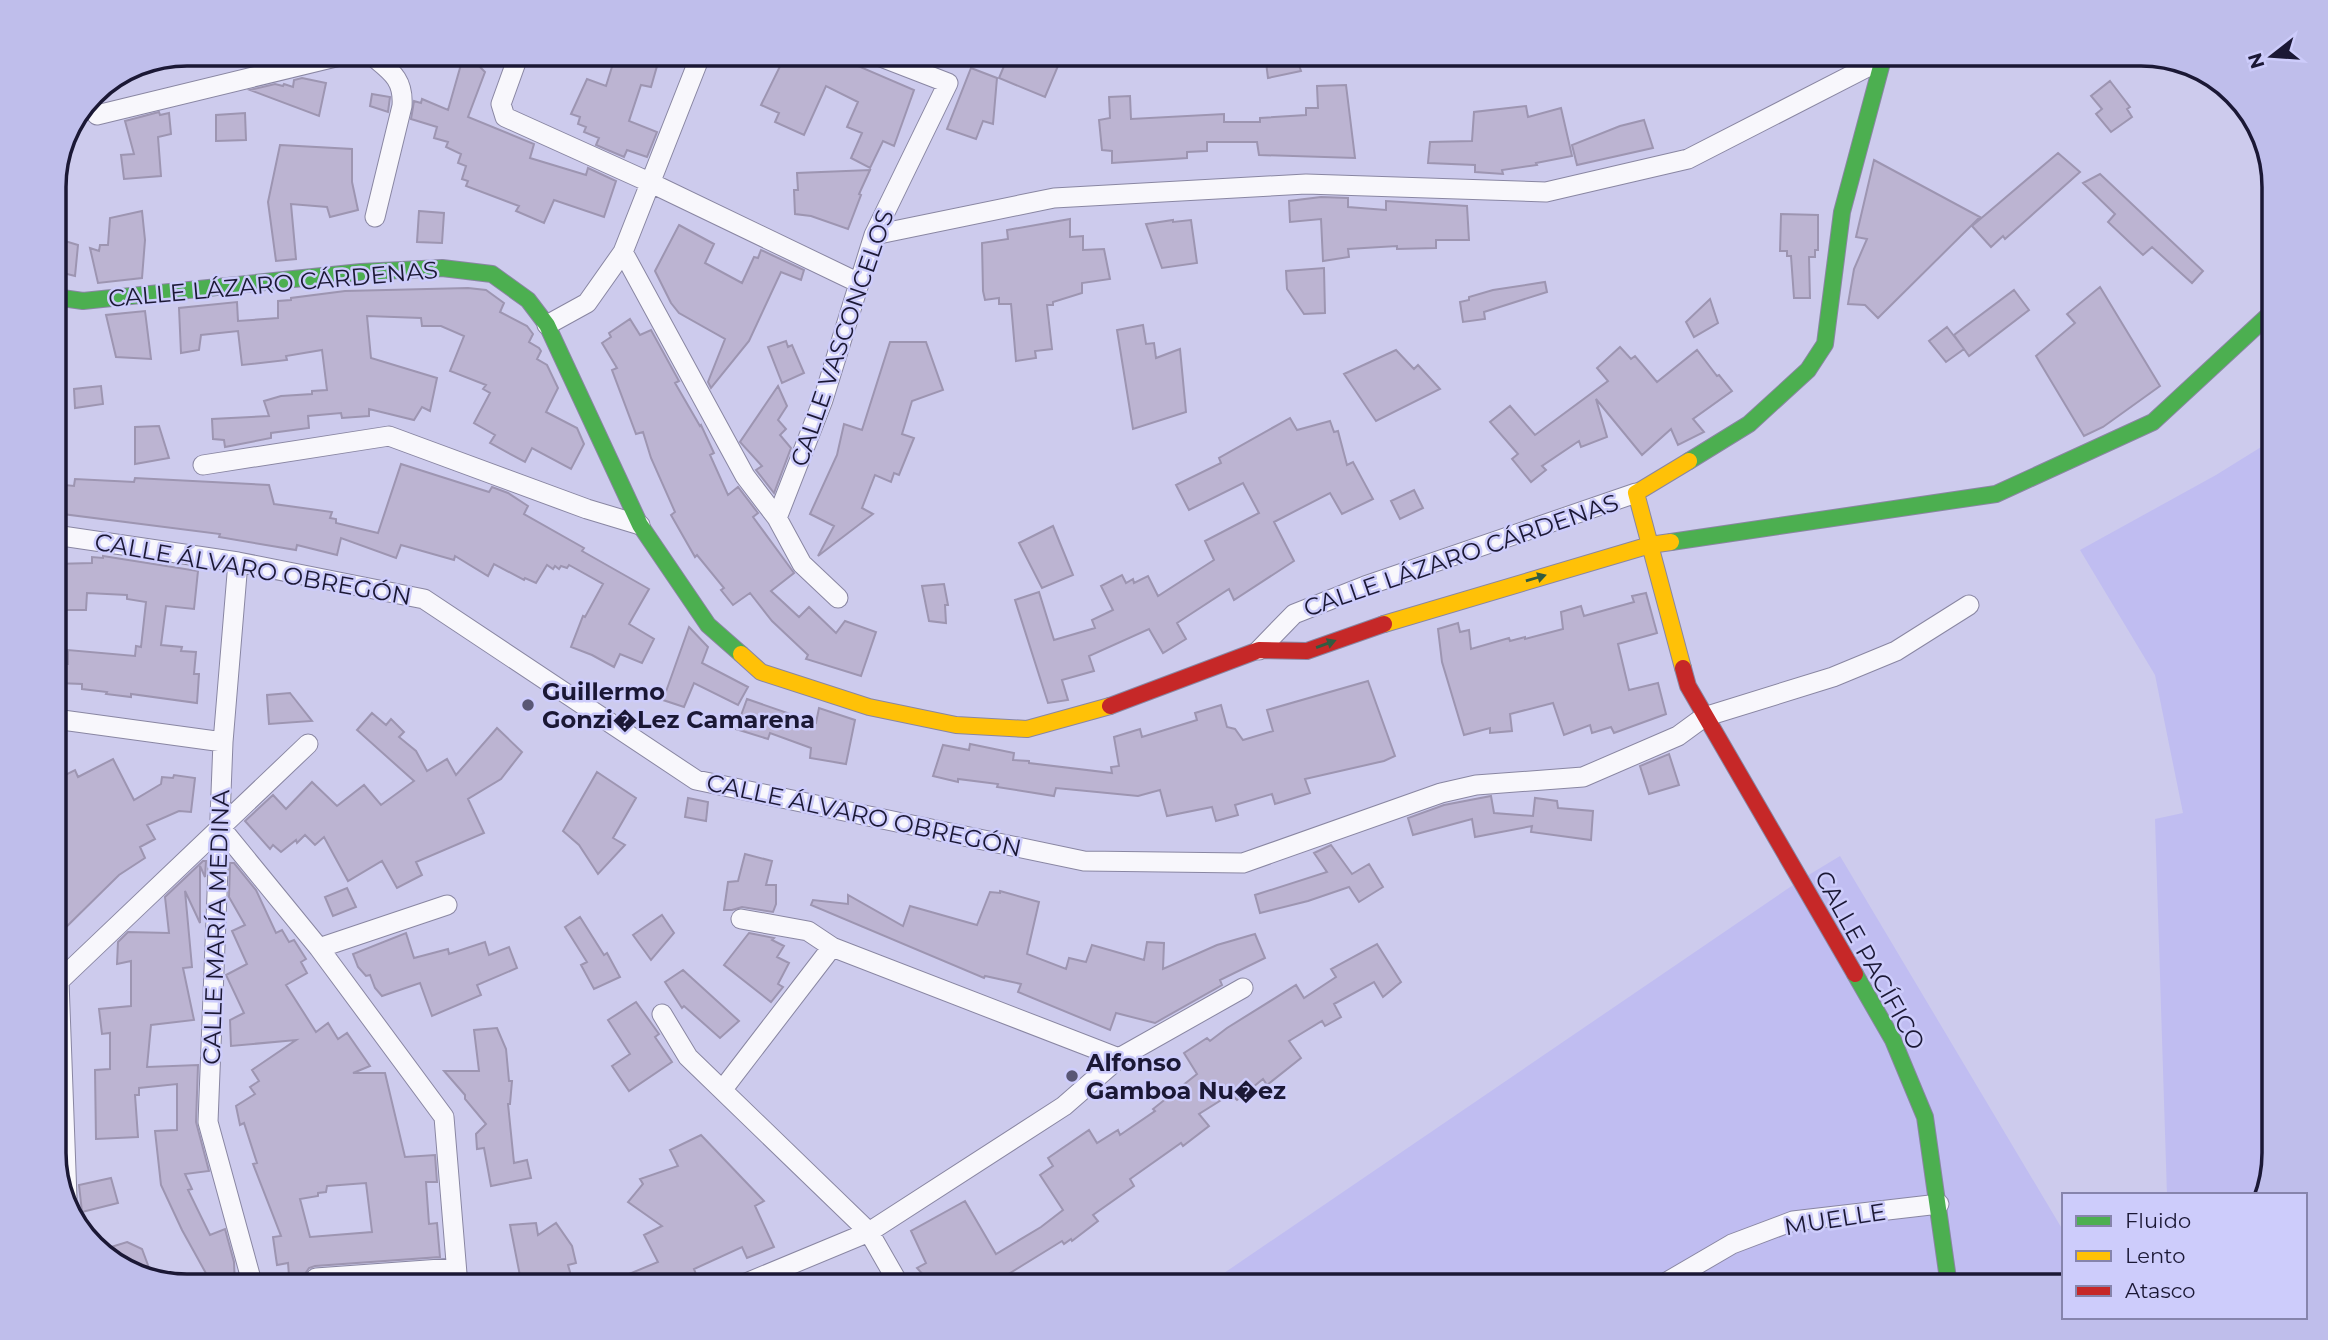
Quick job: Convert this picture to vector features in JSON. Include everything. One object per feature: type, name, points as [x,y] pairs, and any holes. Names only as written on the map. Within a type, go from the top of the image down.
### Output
[{"type":"street","points":[[97,115],[299,66]]},
{"type":"street","points":[[375,217],[402,106],[403,90],[395,76],[384,66]]},
{"type":"street","points":[[515,66],[501,104],[502,113],[509,120],[649,182],[859,283]]},
{"type":"street","points":[[547,324],[587,303],[623,252],[696,66]]},
{"type":"street","name":"CALLE VASCONCELOS","points":[[777,518],[823,400],[874,234],[948,83],[904,66]]},
{"type":"street","points":[[874,234],[1054,198],[1306,184],[1546,192],[1688,159],[1868,66]]},
{"type":"street","points":[[1636,493],[1749,424],[1785,394],[1808,370],[1825,344],[1842,212],[1883,66]]},
{"type":"street","points":[[623,252],[745,476],[777,518],[802,564],[838,598]]},
{"type":"street","name":"CALLE LÁZARO CÁRDENAS","points":[[67,299],[83,301],[361,272],[442,268],[492,274],[528,300],[547,324],[639,525],[708,625],[761,672],[869,707],[956,725],[1027,729],[1101,709],[1259,650],[1307,651],[1470,597],[1650,545],[1997,495],[2153,422],[2261,322]]},
{"type":"street","points":[[203,465],[389,436],[587,509],[639,525]]},
{"type":"street","name":"CALLE PACÍFICO","points":[[1636,493],[1688,686],[1893,1040],[1925,1117],[1948,1274]]},
{"type":"street","name":"CALLE LÁZARO CÁRDENAS","points":[[1259,650],[1294,614],[1365,586],[1636,493]]},
{"type":"street","name":"CALLE ÁLVARO OBREGÓN","points":[[67,537],[238,562],[424,599],[696,780],[1084,861],[1243,863],[1441,793],[1476,785],[1583,777],[1678,736],[1704,717],[1833,677],[1896,651],[1969,605]]},
{"type":"street","name":"CALLE MARÍA MEDINA","points":[[238,562],[223,742],[208,1122],[250,1274]]},
{"type":"street","points":[[67,721],[223,742]]},
{"type":"street","points":[[67,970],[308,744]]},
{"type":"street","points":[[221,828],[319,948],[444,1117],[457,1274]]},
{"type":"street","points":[[319,948],[447,905]]},
{"type":"street","points":[[741,919],[808,931],[832,947],[1119,1058]]},
{"type":"street","points":[[723,1089],[832,947]]},
{"type":"street","points":[[768,1274],[869,1232],[1064,1106],[1119,1058],[1242,988]]},
{"type":"street","points":[[662,1014],[688,1056],[869,1232],[893,1274]]},
{"type":"street","name":"MUELLE","points":[[1681,1274],[1732,1244],[1793,1221],[1939,1204]]},
{"type":"shaded area","points":[[2261,447],[2262,1153],[2254,1193],[2167,1193],[2155,819],[2183,813],[2155,675],[2080,550]]},
{"type":"shaded area","points":[[1840,856],[2062,1229],[2062,1274],[1223,1274],[1802,879]]},
{"type":"building","points":[[461,66],[479,66],[485,72],[468,117],[534,144],[530,158],[586,175],[588,168],[616,181],[604,217],[554,200],[544,223],[516,211],[519,206],[466,186],[468,181],[462,179],[466,166],[458,163],[461,154],[446,147],[448,142],[434,138],[437,127],[411,119],[414,101],[421,103],[422,99],[448,110]]},
{"type":"building","points":[[612,66],[657,66],[651,87],[641,85],[629,121],[657,132],[647,157],[627,150],[624,157],[596,145],[599,138],[584,132],[586,127],[578,124],[580,117],[571,114],[587,79],[606,86]]},
{"type":"building","points":[[780,66],[858,66],[914,90],[894,146],[883,141],[870,168],[851,158],[862,133],[847,127],[858,102],[826,86],[804,135],[775,122],[779,113],[761,105]]},
{"type":"building","points":[[1004,66],[1058,66],[1045,97],[999,78]]},
{"type":"building","points":[[1266,66],[1299,66],[1301,71],[1268,78]]},
{"type":"building","points":[[971,68],[997,78],[993,124],[983,121],[976,139],[947,129]]},
{"type":"building","points":[[302,78],[326,83],[319,116],[250,90],[275,84],[293,87],[294,80]]},
{"type":"building","points":[[2110,81],[2130,107],[2127,109],[2132,117],[2111,132],[2096,114],[2102,109],[2091,96]]},
{"type":"building","points":[[1346,85],[1355,158],[1259,155],[1257,142],[1207,142],[1207,151],[1187,152],[1187,158],[1112,163],[1112,151],[1102,150],[1099,120],[1110,118],[1109,97],[1130,96],[1131,119],[1224,114],[1224,122],[1260,122],[1260,118],[1306,115],[1306,108],[1318,108],[1317,86]]},
{"type":"building","points":[[372,94],[390,97],[388,112],[370,106]]},
{"type":"building","points":[[1526,106],[1528,117],[1561,108],[1572,156],[1502,170],[1503,174],[1475,172],[1475,165],[1428,163],[1430,142],[1472,141],[1474,112]]},
{"type":"building","points":[[159,112],[160,115],[169,113],[171,134],[158,137],[161,176],[124,179],[121,155],[134,154],[125,121]]},
{"type":"building","points":[[245,113],[246,140],[216,141],[216,115]]},
{"type":"building","points":[[1644,120],[1653,148],[1577,165],[1572,145],[1620,126]]},
{"type":"building","points":[[280,145],[352,149],[352,182],[358,210],[330,217],[327,207],[291,204],[296,259],[276,261],[268,202]]},
{"type":"building","points":[[2058,153],[2080,172],[2005,239],[2003,236],[1991,247],[1972,226]]},
{"type":"building","points":[[1874,160],[1980,217],[1878,318],[1865,305],[1848,304],[1854,269],[1867,239],[1856,237]]},
{"type":"building","points":[[870,170],[848,229],[811,216],[795,214],[794,190],[798,190],[797,173]]},
{"type":"building","points":[[2100,174],[2203,271],[2192,283],[2152,247],[2143,255],[2108,222],[2115,214],[2083,183]]},
{"type":"building","points":[[1321,197],[1348,198],[1348,207],[1386,210],[1386,201],[1467,206],[1469,240],[1436,240],[1436,248],[1397,249],[1397,246],[1348,249],[1349,257],[1323,261],[1321,219],[1290,222],[1289,201]]},
{"type":"building","points":[[142,211],[145,240],[142,278],[98,283],[90,248],[99,251],[100,245],[108,245],[110,218]]},
{"type":"building","points":[[419,211],[444,213],[442,243],[417,242]]},
{"type":"building","points":[[1781,214],[1818,215],[1818,250],[1815,250],[1815,257],[1809,257],[1810,298],[1794,298],[1791,256],[1787,256],[1787,251],[1780,251]]},
{"type":"building","points":[[1070,219],[1070,237],[1083,236],[1083,250],[1104,249],[1110,279],[1082,283],[1082,293],[1047,305],[1052,349],[1035,351],[1036,358],[1016,361],[1011,304],[999,304],[999,298],[985,300],[982,243],[1008,239],[1007,230]]},
{"type":"building","points":[[1191,220],[1197,263],[1162,268],[1146,224]]},
{"type":"building","points":[[679,225],[714,244],[705,263],[742,283],[754,257],[758,258],[761,250],[804,270],[801,280],[781,272],[749,341],[711,388],[708,382],[725,339],[679,313],[655,271]]},
{"type":"building","points":[[67,242],[78,245],[75,276],[67,274]]},
{"type":"building","points":[[1324,268],[1325,313],[1304,314],[1287,289],[1286,271]]},
{"type":"building","points":[[1545,282],[1547,292],[1484,312],[1485,319],[1463,322],[1460,302],[1469,300],[1469,297],[1493,290]]},
{"type":"building","points":[[2100,287],[2160,386],[2103,427],[2084,436],[2036,356],[2075,323],[2067,314]]},
{"type":"building","points":[[468,288],[486,290],[504,303],[500,312],[527,326],[533,334],[529,342],[541,351],[537,359],[547,365],[558,388],[546,412],[577,428],[584,444],[571,469],[532,448],[525,462],[490,443],[495,435],[474,423],[490,393],[483,389],[486,385],[450,371],[464,336],[441,326],[422,326],[421,318],[367,316],[371,358],[437,378],[430,411],[422,407],[414,420],[369,409],[369,416],[342,418],[341,413],[308,416],[309,428],[271,433],[271,438],[225,447],[224,440],[213,439],[212,419],[269,416],[264,401],[327,390],[322,350],[286,356],[287,360],[242,365],[238,331],[201,335],[199,350],[181,353],[179,308],[237,302],[238,321],[278,318],[278,301],[291,298],[345,291]]},
{"type":"building","points":[[2014,290],[2029,310],[1969,356],[1954,335]]},
{"type":"building","points":[[1710,299],[1718,323],[1694,337],[1686,322]]},
{"type":"building","points":[[145,311],[151,359],[116,357],[106,315]]},
{"type":"building","points":[[630,319],[640,335],[651,330],[679,381],[675,383],[701,425],[714,453],[710,455],[728,495],[738,487],[758,513],[753,517],[794,573],[771,591],[799,617],[809,607],[836,633],[845,621],[876,632],[861,676],[806,659],[808,655],[772,621],[750,593],[733,605],[721,590],[724,588],[697,555],[695,557],[671,515],[675,512],[651,458],[643,432],[636,434],[612,370],[617,368],[602,343],[611,337],[609,333]]},
{"type":"building","points":[[1143,325],[1146,344],[1154,343],[1156,358],[1180,349],[1186,412],[1133,429],[1117,330]]},
{"type":"building","points":[[1947,327],[1964,349],[1946,362],[1929,341]]},
{"type":"building","points":[[786,341],[788,347],[792,345],[804,373],[782,383],[768,347]]},
{"type":"building","points":[[890,342],[926,342],[943,390],[912,401],[902,434],[914,438],[899,475],[894,473],[891,482],[875,475],[862,508],[873,514],[818,556],[834,526],[810,514],[837,455],[844,424],[862,430]]},
{"type":"building","points":[[1620,347],[1631,359],[1635,356],[1657,382],[1697,350],[1732,391],[1693,419],[1704,432],[1678,445],[1671,429],[1642,455],[1596,399],[1607,437],[1581,447],[1579,441],[1542,466],[1546,470],[1531,482],[1512,459],[1518,454],[1490,422],[1510,406],[1535,435],[1608,381],[1597,368]]},
{"type":"building","points":[[1396,350],[1414,369],[1418,365],[1440,389],[1376,421],[1344,374]]},
{"type":"building","points":[[101,386],[103,404],[75,408],[74,389]]},
{"type":"building","points":[[778,386],[787,406],[778,420],[786,429],[780,435],[791,448],[774,493],[756,470],[762,466],[740,442]]},
{"type":"building","points":[[1290,418],[1297,430],[1330,421],[1334,432],[1338,431],[1347,465],[1353,462],[1373,499],[1342,514],[1330,493],[1274,522],[1294,561],[1234,600],[1229,589],[1177,623],[1186,639],[1163,653],[1149,629],[1089,656],[1094,671],[1062,680],[1068,700],[1048,703],[1015,600],[1039,592],[1054,640],[1095,628],[1092,620],[1113,610],[1101,586],[1122,575],[1126,583],[1133,579],[1134,583],[1148,576],[1158,596],[1214,560],[1205,541],[1259,513],[1243,483],[1189,510],[1176,485],[1221,463],[1219,458]]},
{"type":"building","points":[[159,426],[169,458],[135,464],[135,427]]},
{"type":"building","points":[[401,464],[489,492],[492,487],[508,493],[528,506],[524,514],[649,589],[629,624],[654,639],[642,663],[620,654],[614,667],[571,647],[583,616],[585,617],[603,584],[569,565],[559,569],[555,566],[553,569],[547,565],[536,583],[525,578],[524,580],[494,564],[488,576],[455,556],[454,560],[401,545],[396,558],[341,538],[337,555],[297,545],[296,550],[219,537],[220,534],[67,515],[67,485],[74,486],[75,479],[134,482],[135,478],[269,485],[274,504],[332,512],[330,518],[336,519],[336,523],[378,533]]},
{"type":"building","points":[[1414,490],[1423,508],[1400,519],[1391,501]]},
{"type":"building","points":[[1053,526],[1073,575],[1042,588],[1019,543]]},
{"type":"building","points":[[92,557],[198,571],[194,609],[166,606],[161,645],[182,647],[181,651],[196,652],[194,674],[199,674],[197,703],[131,694],[131,697],[106,694],[107,692],[82,689],[82,684],[67,683],[68,650],[135,656],[136,646],[141,647],[146,602],[127,599],[127,595],[87,593],[86,610],[67,610],[67,564],[92,563]]},
{"type":"building","points":[[944,584],[948,605],[945,605],[946,623],[929,621],[922,586]]},
{"type":"building","points":[[1646,593],[1657,633],[1618,644],[1629,690],[1658,683],[1666,714],[1614,733],[1611,727],[1592,733],[1590,725],[1564,735],[1553,703],[1510,714],[1512,731],[1490,733],[1490,728],[1464,735],[1442,662],[1438,629],[1458,623],[1460,632],[1469,630],[1471,649],[1509,638],[1510,641],[1525,639],[1563,629],[1561,612],[1581,606],[1584,616],[1634,602],[1632,596]]},
{"type":"building","points":[[689,627],[708,647],[702,663],[748,687],[738,705],[694,683],[684,707],[663,700]]},
{"type":"building","points":[[1368,681],[1395,756],[1384,761],[1305,779],[1310,793],[1275,804],[1272,794],[1235,805],[1238,815],[1216,821],[1212,807],[1167,816],[1160,790],[1138,796],[1056,788],[1054,796],[997,787],[998,784],[958,779],[958,782],[933,776],[943,745],[969,750],[970,744],[1014,753],[1013,760],[1112,773],[1111,767],[1119,766],[1114,737],[1140,729],[1142,737],[1197,720],[1195,713],[1221,705],[1227,727],[1235,729],[1243,740],[1273,731],[1267,710]]},
{"type":"building","points":[[290,693],[312,721],[269,724],[267,695]]},
{"type":"building","points":[[747,699],[816,723],[819,708],[855,720],[846,764],[810,758],[811,748],[770,733],[768,739],[736,729]]},
{"type":"building","points":[[372,713],[386,725],[391,719],[404,732],[399,737],[416,751],[427,771],[447,759],[456,775],[497,728],[522,752],[501,779],[468,799],[484,833],[416,862],[422,875],[397,888],[382,861],[348,881],[324,837],[315,845],[305,835],[281,852],[273,845],[270,849],[245,821],[273,795],[286,809],[312,782],[337,806],[364,785],[381,805],[414,781],[357,730]]},
{"type":"building","points":[[1669,754],[1679,785],[1649,794],[1640,766]]},
{"type":"building","points":[[113,759],[134,800],[161,784],[162,777],[173,778],[174,775],[195,778],[191,812],[179,811],[147,825],[155,839],[140,847],[145,858],[119,875],[67,926],[67,774],[75,770],[78,777]]},
{"type":"building","points":[[597,772],[636,798],[613,838],[625,845],[598,874],[579,845],[563,831]]},
{"type":"building","points":[[1491,796],[1494,813],[1533,816],[1535,798],[1557,801],[1558,808],[1593,811],[1591,840],[1531,832],[1532,826],[1475,837],[1472,819],[1413,835],[1408,818],[1444,805]]},
{"type":"building","points":[[688,798],[708,802],[706,821],[685,817]]},
{"type":"building","points":[[1331,845],[1352,874],[1369,864],[1383,887],[1359,902],[1349,887],[1260,913],[1255,895],[1327,872],[1314,853]]},
{"type":"building","points":[[745,854],[772,861],[766,885],[776,885],[773,912],[742,907],[724,910],[728,882],[738,881]]},
{"type":"building","points":[[203,861],[206,861],[205,877],[200,866],[200,923],[185,891],[192,967],[183,968],[194,1020],[151,1025],[147,1067],[198,1065],[196,1122],[209,1171],[185,1174],[192,1189],[188,1190],[210,1235],[225,1229],[234,1274],[206,1274],[161,1185],[155,1131],[177,1130],[177,1084],[139,1088],[139,1095],[135,1095],[138,1137],[96,1139],[95,1070],[110,1069],[110,1033],[102,1034],[99,1009],[131,1006],[131,961],[117,964],[118,942],[128,932],[169,933],[165,897]]},
{"type":"building","points":[[230,863],[234,863],[256,890],[276,933],[282,930],[289,942],[294,940],[306,959],[301,962],[307,973],[286,985],[316,1032],[328,1023],[338,1039],[347,1033],[370,1066],[353,1073],[385,1073],[405,1157],[435,1155],[437,1182],[426,1182],[429,1224],[437,1223],[440,1257],[315,1266],[309,1268],[305,1274],[289,1274],[288,1263],[277,1265],[273,1237],[281,1236],[253,1164],[257,1163],[244,1123],[240,1125],[236,1106],[255,1094],[250,1087],[259,1081],[252,1070],[296,1040],[231,1046],[230,1020],[244,1013],[226,975],[247,964],[232,931],[245,925],[229,897]],"holes":[[[366,1183],[372,1232],[310,1237],[300,1199],[318,1196],[318,1193],[326,1192],[327,1186]]]},
{"type":"building","points":[[347,888],[356,907],[333,916],[325,897]]},
{"type":"building","points":[[1000,891],[1039,902],[1027,954],[1066,969],[1069,958],[1086,962],[1092,945],[1144,960],[1147,942],[1164,943],[1163,969],[1217,945],[1255,934],[1265,958],[1220,980],[1222,985],[1155,1023],[1116,1013],[1110,1030],[1018,992],[1021,984],[985,976],[984,978],[811,905],[813,900],[848,904],[848,895],[903,926],[910,906],[977,925],[990,892]]},
{"type":"building","points":[[662,915],[674,933],[651,960],[633,935]]},
{"type":"building","points":[[580,917],[604,955],[607,953],[620,977],[594,989],[581,965],[587,962],[565,927]]},
{"type":"building","points":[[406,933],[414,958],[448,949],[449,954],[485,942],[489,955],[509,947],[517,968],[477,985],[481,995],[432,1016],[420,983],[382,996],[375,988],[370,975],[366,976],[358,967],[353,954]]},
{"type":"building","points":[[749,933],[774,938],[772,940],[784,946],[777,957],[789,963],[778,984],[783,987],[771,1002],[724,965]]},
{"type":"building","points":[[1377,944],[1401,982],[1383,997],[1374,982],[1334,1004],[1341,1017],[1325,1026],[1322,1021],[1289,1041],[1301,1058],[1267,1085],[1263,1079],[1237,1100],[1231,1094],[1199,1114],[1209,1126],[1183,1146],[1181,1143],[1130,1179],[1134,1186],[1093,1215],[1098,1221],[1072,1241],[1071,1239],[1064,1244],[1062,1241],[1008,1274],[922,1274],[917,1268],[926,1263],[911,1231],[965,1201],[996,1254],[1041,1227],[1063,1210],[1040,1175],[1053,1166],[1048,1158],[1089,1130],[1097,1143],[1118,1130],[1120,1135],[1155,1111],[1153,1109],[1197,1074],[1184,1053],[1207,1038],[1210,1041],[1296,985],[1304,998],[1336,977],[1331,969]]},
{"type":"building","points":[[683,970],[739,1021],[720,1038],[684,1006],[682,1008],[665,982]]},
{"type":"building","points":[[636,1002],[659,1034],[655,1037],[672,1062],[629,1091],[612,1066],[630,1054],[608,1020]]},
{"type":"building","points":[[497,1028],[506,1049],[509,1081],[512,1081],[508,1104],[514,1163],[527,1160],[531,1178],[491,1186],[484,1148],[477,1149],[476,1134],[486,1124],[444,1071],[479,1071],[474,1030]]},
{"type":"building","points":[[701,1135],[764,1201],[755,1206],[774,1247],[747,1258],[742,1247],[694,1269],[696,1274],[629,1274],[658,1262],[644,1235],[662,1226],[628,1202],[643,1184],[640,1179],[678,1166],[670,1150]]},
{"type":"building","points":[[111,1178],[118,1203],[82,1212],[79,1185]]},
{"type":"building","points":[[536,1223],[538,1235],[556,1223],[572,1246],[576,1263],[568,1265],[571,1274],[520,1274],[510,1225]]},
{"type":"building","points":[[127,1242],[142,1249],[148,1266],[127,1257],[112,1247]]},
{"type":"traffic: fast","points":[[1689,461],[1749,424],[1808,370],[1825,344],[1842,212],[1881,66]]},
{"type":"traffic: fast","points":[[67,299],[83,301],[361,272],[442,268],[492,274],[528,300],[547,325],[640,525],[708,625],[741,654]]},
{"type":"traffic: fast","points":[[1671,542],[1996,494],[2153,422],[2261,322]]},
{"type":"traffic: fast","points":[[1855,974],[1893,1040],[1925,1117],[1947,1274]]},
{"type":"traffic: slow","points":[[1683,668],[1636,493],[1689,461]]},
{"type":"traffic: slow","points":[[1384,624],[1650,545],[1671,542]]},
{"type":"traffic: slow","points":[[741,654],[761,672],[869,707],[956,725],[1027,729],[1110,706]]},
{"type":"traffic: jam","points":[[1110,706],[1259,650],[1307,651],[1384,624]]},
{"type":"traffic: jam","points":[[1683,668],[1688,686],[1855,974]]},
{"type":"place","name":"Guillermo Gonzi�Lez Camarena","points":[[528,705]]},
{"type":"place","name":"Alfonso Gamboa Nu�ez","points":[[1072,1076]]}]
